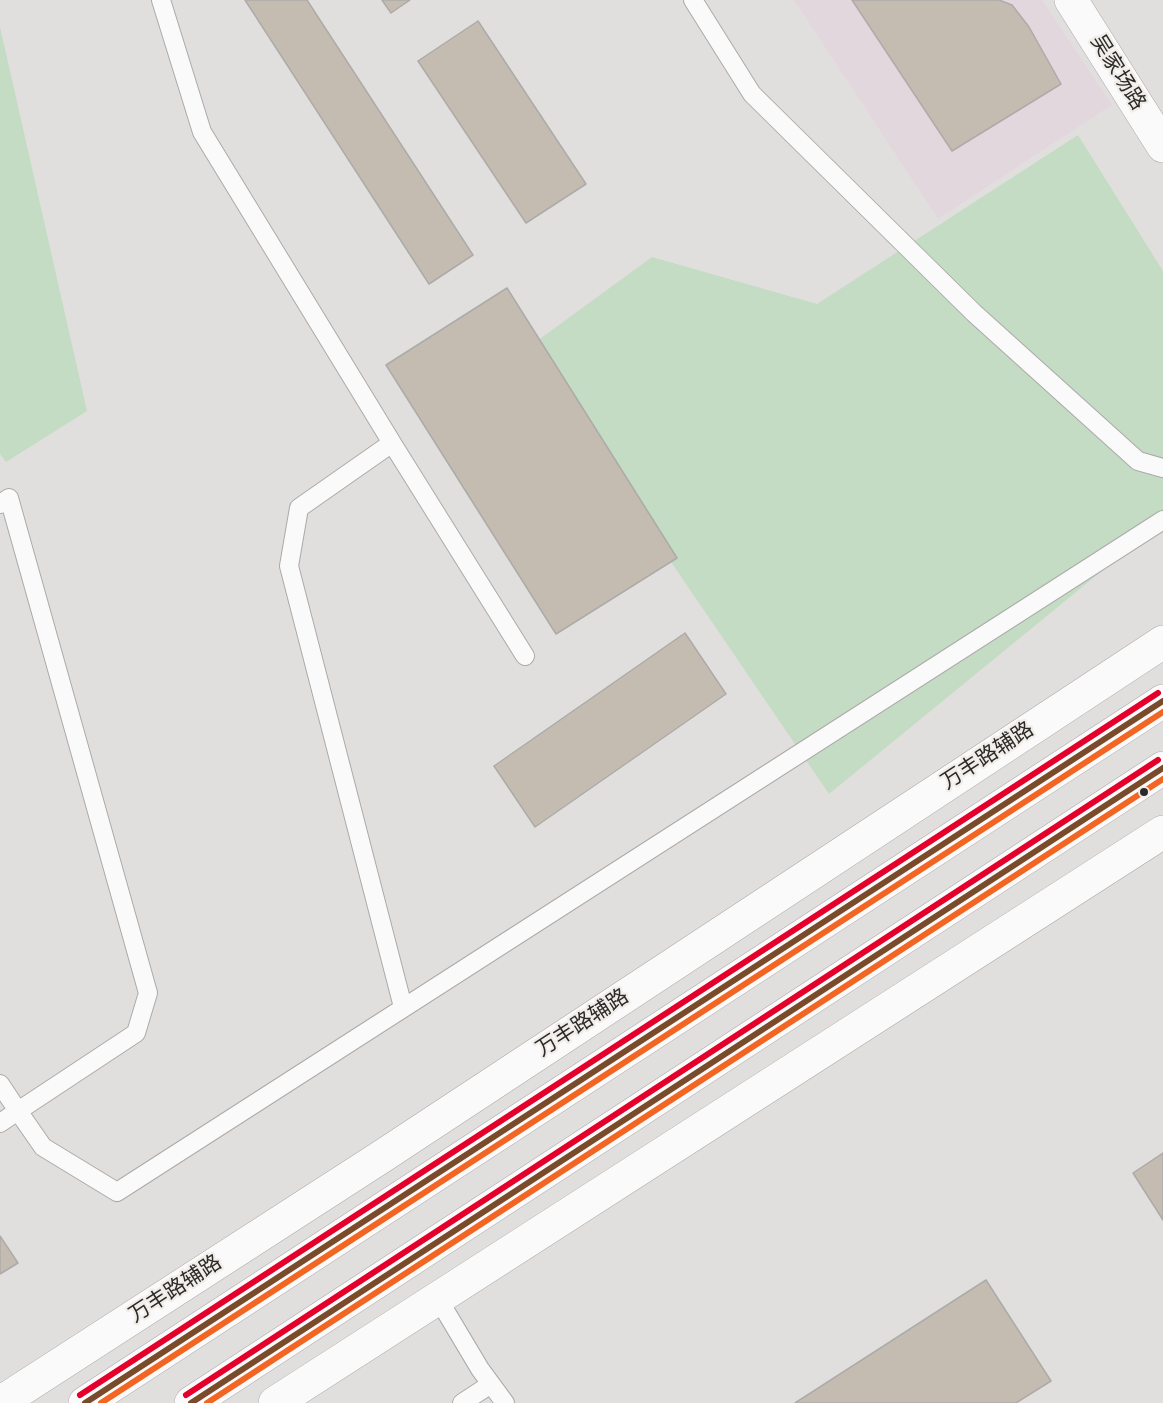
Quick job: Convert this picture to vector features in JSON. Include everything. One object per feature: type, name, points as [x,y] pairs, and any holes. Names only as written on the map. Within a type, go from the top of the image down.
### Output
[{"type":"street","name":"吴家场路","points":[[1071,0],[1163,146]]},
{"type":"street","name":"万丰路辅路","points":[[0,1403],[381,1157],[1163,642]]},
{"type":"street","points":[[85,1403],[1163,701]]},
{"type":"street","points":[[191,1403],[1163,768]]},
{"type":"street","points":[[275,1403],[1163,832]]},
{"type":"lane","points":[[161,0],[202,132],[525,656]]},
{"type":"lane","points":[[693,0],[752,94],[760,102],[983,321],[1138,461],[1163,468]]},
{"type":"lane","points":[[392,443],[299,508],[289,566],[403,1007]]},
{"type":"lane","points":[[0,1123],[136,1033],[148,993],[3,495]]},
{"type":"lane","points":[[0,1084],[43,1147],[117,1192],[1163,520]]},
{"type":"lane","points":[[437,1297],[480,1369],[505,1403]]},
{"type":"lane","points":[[462,1403],[491,1384]]},
{"type":"shaded area","points":[[794,0],[1042,0],[1112,105],[938,219]]},
{"type":"green space","points":[[0,27],[87,411],[6,462],[0,454]]},
{"type":"green space","points":[[1078,135],[1163,271],[1163,521],[829,794],[526,349],[652,257],[817,304]]},
{"type":"building","points":[[245,0],[307,0],[473,255],[429,284]]},
{"type":"building","points":[[382,0],[410,0],[391,13]]},
{"type":"building","points":[[852,0],[999,0],[1012,5],[1029,27],[1061,84],[952,151]]},
{"type":"building","points":[[478,21],[586,184],[526,223],[418,61]]},
{"type":"building","points":[[507,288],[677,558],[556,634],[386,365]]},
{"type":"building","points":[[685,633],[726,694],[535,827],[494,766]]},
{"type":"building","points":[[1163,1153],[1163,1220],[1133,1173]]},
{"type":"building","points":[[0,1236],[18,1263],[0,1274]]},
{"type":"building","points":[[986,1280],[1051,1381],[1016,1403],[795,1403]]},
{"type":"transit line","points":[[80,1395],[1158,693]]},
{"type":"transit line","points":[[85,1403],[1163,701]]},
{"type":"transit line","points":[[101,1403],[1163,712]]},
{"type":"transit line","points":[[186,1395],[1158,760]]},
{"type":"transit line","points":[[191,1403],[1163,768]]},
{"type":"transit line","points":[[207,1403],[1163,779]]}]
